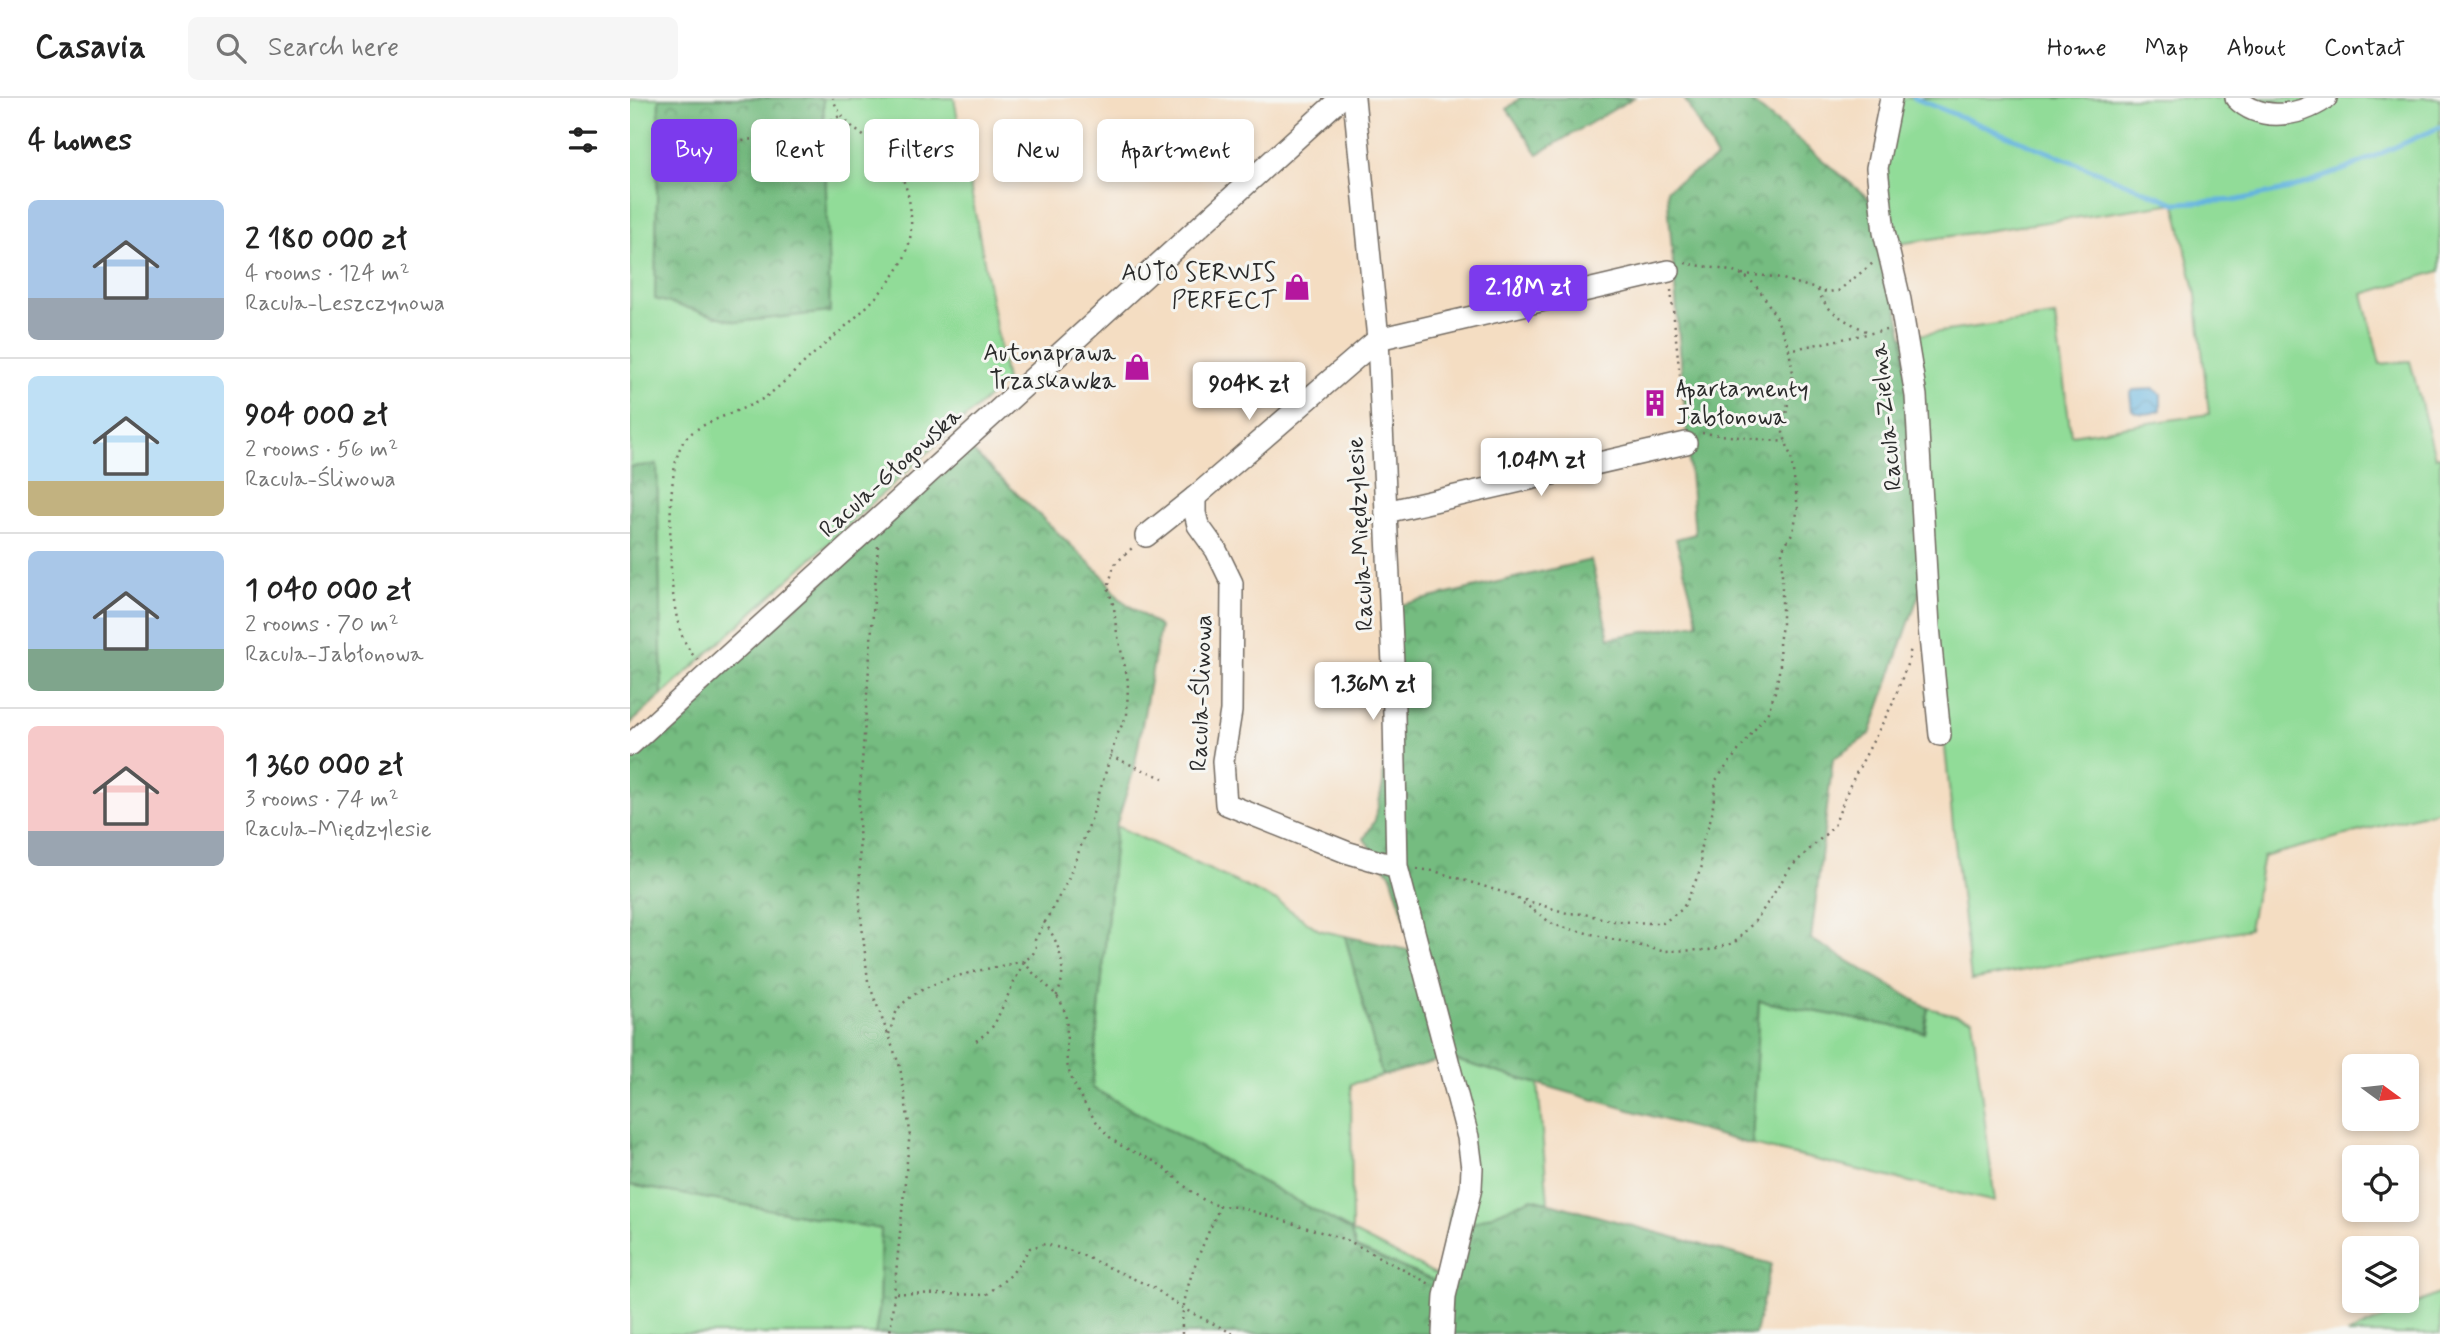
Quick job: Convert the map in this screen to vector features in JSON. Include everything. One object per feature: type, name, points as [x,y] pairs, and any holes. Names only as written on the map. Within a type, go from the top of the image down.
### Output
[{"type":"street","name":"Racula-Głogowska","points":[[630,745],[1341,98]]},
{"type":"street","name":"Racula-Międzylesie","points":[[1354,98],[1378,339],[1393,664],[1396,867],[1468,1136],[1472,1168],[1471,1188],[1445,1296],[1443,1334]]},
{"type":"street","name":"Racula-Zielna","points":[[1891,98],[1877,168],[1884,232],[1905,327],[1916,396],[1929,627],[1940,734]]},
{"type":"street","points":[[2236,98],[2258,111],[2276,115],[2295,113],[2326,98]]},
{"type":"street","points":[[1146,536],[1378,339],[1669,271]]},
{"type":"street","points":[[1386,512],[1686,439]]},
{"type":"street","name":"Racula-Śliwowa","points":[[1195,497],[1198,525],[1216,550],[1232,583],[1231,711],[1223,761],[1226,804],[1346,852],[1396,867]]},
{"type":"path","points":[[711,672],[692,655],[682,632],[673,597],[673,484],[674,466],[681,444],[688,435],[700,428],[745,409],[776,389],[881,290],[905,257],[910,240],[910,205],[900,173],[886,154],[840,116],[833,98]]},
{"type":"path","points":[[737,142],[820,125],[840,116]]},
{"type":"path","points":[[1786,442],[1705,433],[1686,439],[1669,271],[1680,263],[1738,274],[1776,277],[1826,292],[1838,291],[1864,268],[1877,261],[1890,260]]},
{"type":"path","points":[[1396,867],[1434,871],[1567,913],[1641,923],[1662,923],[1681,910],[1686,903],[1702,866],[1700,849],[1712,815],[1716,780],[1768,712],[1774,699],[1780,666],[1782,550],[1797,519],[1795,481],[1783,433],[1793,373],[1789,350],[1782,326],[1769,305],[1747,278],[1738,274]]},
{"type":"path","points":[[1818,290],[1822,303],[1836,315],[1870,332]]},
{"type":"path","points":[[1789,350],[1905,327]]},
{"type":"path","points":[[880,518],[859,803],[860,906],[868,981],[900,1067],[910,1132],[890,1334]]},
{"type":"path","points":[[889,1034],[897,1009],[919,992],[951,978],[1024,961],[1032,956],[1037,946],[1035,940],[1067,882],[1126,715],[1129,701],[1128,681],[1108,588],[1114,565],[1146,536]]},
{"type":"path","points":[[1517,898],[1553,925],[1661,951],[1709,950],[1734,943],[1757,919],[1791,867],[1834,826],[1849,787],[1893,703],[1909,659],[1913,636]]},
{"type":"path","points":[[1110,755],[1163,778]]},
{"type":"path","points":[[1044,922],[1053,934],[1061,964],[1062,986],[1056,997]]},
{"type":"path","points":[[1024,961],[1031,973],[1043,982],[1066,1012],[1068,1066],[1074,1082],[1104,1133],[1159,1165],[1197,1198],[1220,1206],[1238,1207],[1347,1240],[1428,1282],[1445,1296]]},
{"type":"path","points":[[976,1041],[995,1023],[1024,961]]},
{"type":"path","points":[[1182,1334],[1191,1274],[1220,1206]]},
{"type":"path","points":[[895,1293],[986,1295],[1011,1275],[1030,1248],[1045,1244],[1075,1252],[1154,1288],[1184,1309],[1234,1334]]},
{"type":"green space","points":[[659,98],[659,119],[651,119],[651,182],[657,182],[655,299],[830,312],[826,182],[850,182],[850,119],[824,119],[823,98],[954,98],[958,119],[864,119],[864,182],[969,182],[1006,381],[662,695],[657,465],[630,467],[630,100]]},
{"type":"green space","points":[[659,98],[823,98],[824,119],[751,119],[751,182],[826,182],[830,312],[737,322],[655,299],[657,182],[737,182],[737,119],[659,119]]},
{"type":"green space","points":[[1520,98],[1633,98],[1538,154],[1507,109]]},
{"type":"green space","points":[[1684,98],[1747,98],[1877,205],[1903,337],[1926,574],[1870,734],[1833,759],[1811,939],[1928,1008],[1924,1032],[1759,1001],[1752,1145],[1448,1058],[1382,1076],[1345,936],[1416,952],[1391,875],[1364,839],[1375,820],[1383,784],[1386,657],[1384,609],[1591,560],[1609,638],[1698,623],[1676,539],[1695,534],[1667,189],[1717,158]]},
{"type":"green space","points":[[1889,98],[2440,98],[2440,271],[2363,294],[2380,364],[2410,361],[2435,457],[2440,456],[2440,810],[2263,857],[2249,929],[1971,980],[1903,337],[2055,316],[2071,435],[2209,414],[2196,295],[2175,203],[1884,246]]},
{"type":"green space","points":[[970,449],[1102,575],[1120,599],[1160,627],[1134,769],[1116,826],[1092,1088],[1350,1230],[1356,1248],[1444,1285],[1461,1228],[1532,1198],[1771,1264],[1755,1334],[875,1334],[879,1311],[881,1229],[630,1185],[630,758]]},
{"type":"green space","points":[[657,464],[662,695],[630,724],[630,467]]},
{"type":"green space","points":[[1116,826],[1277,901],[1319,930],[1345,936],[1382,1076],[1351,1084],[1352,1232],[1439,1276],[1453,1199],[1465,1198],[1448,1058],[1538,1084],[1548,1202],[1532,1198],[1444,1285],[1356,1248],[1350,1230],[1092,1088]]},
{"type":"green space","points":[[1759,1001],[1924,1032],[1928,1008],[1972,1019],[1995,1202],[1752,1145]]},
{"type":"green space","points":[[630,1185],[881,1229],[879,1311],[875,1334],[630,1334]]},
{"type":"green space","points":[[2440,1293],[2440,1334],[2347,1334],[2395,1313],[2419,1313],[2419,1302]]},
{"type":"water","points":[[2154,389],[2161,394],[2161,410],[2146,414],[2132,410],[2130,394],[2133,390]]},
{"type":"waterway","points":[[1914,98],[2175,203],[2238,200],[2290,189],[2346,169],[2440,127]]},
{"type":"place","name":"AUTO SERWIS PERFECT","points":[[1297,287]]},
{"type":"place","name":"Autonaprawa Trzaskawka","points":[[1137,367]]},
{"type":"place","name":"Apartamenty Jabłonowa","points":[[1655,403]]}]
